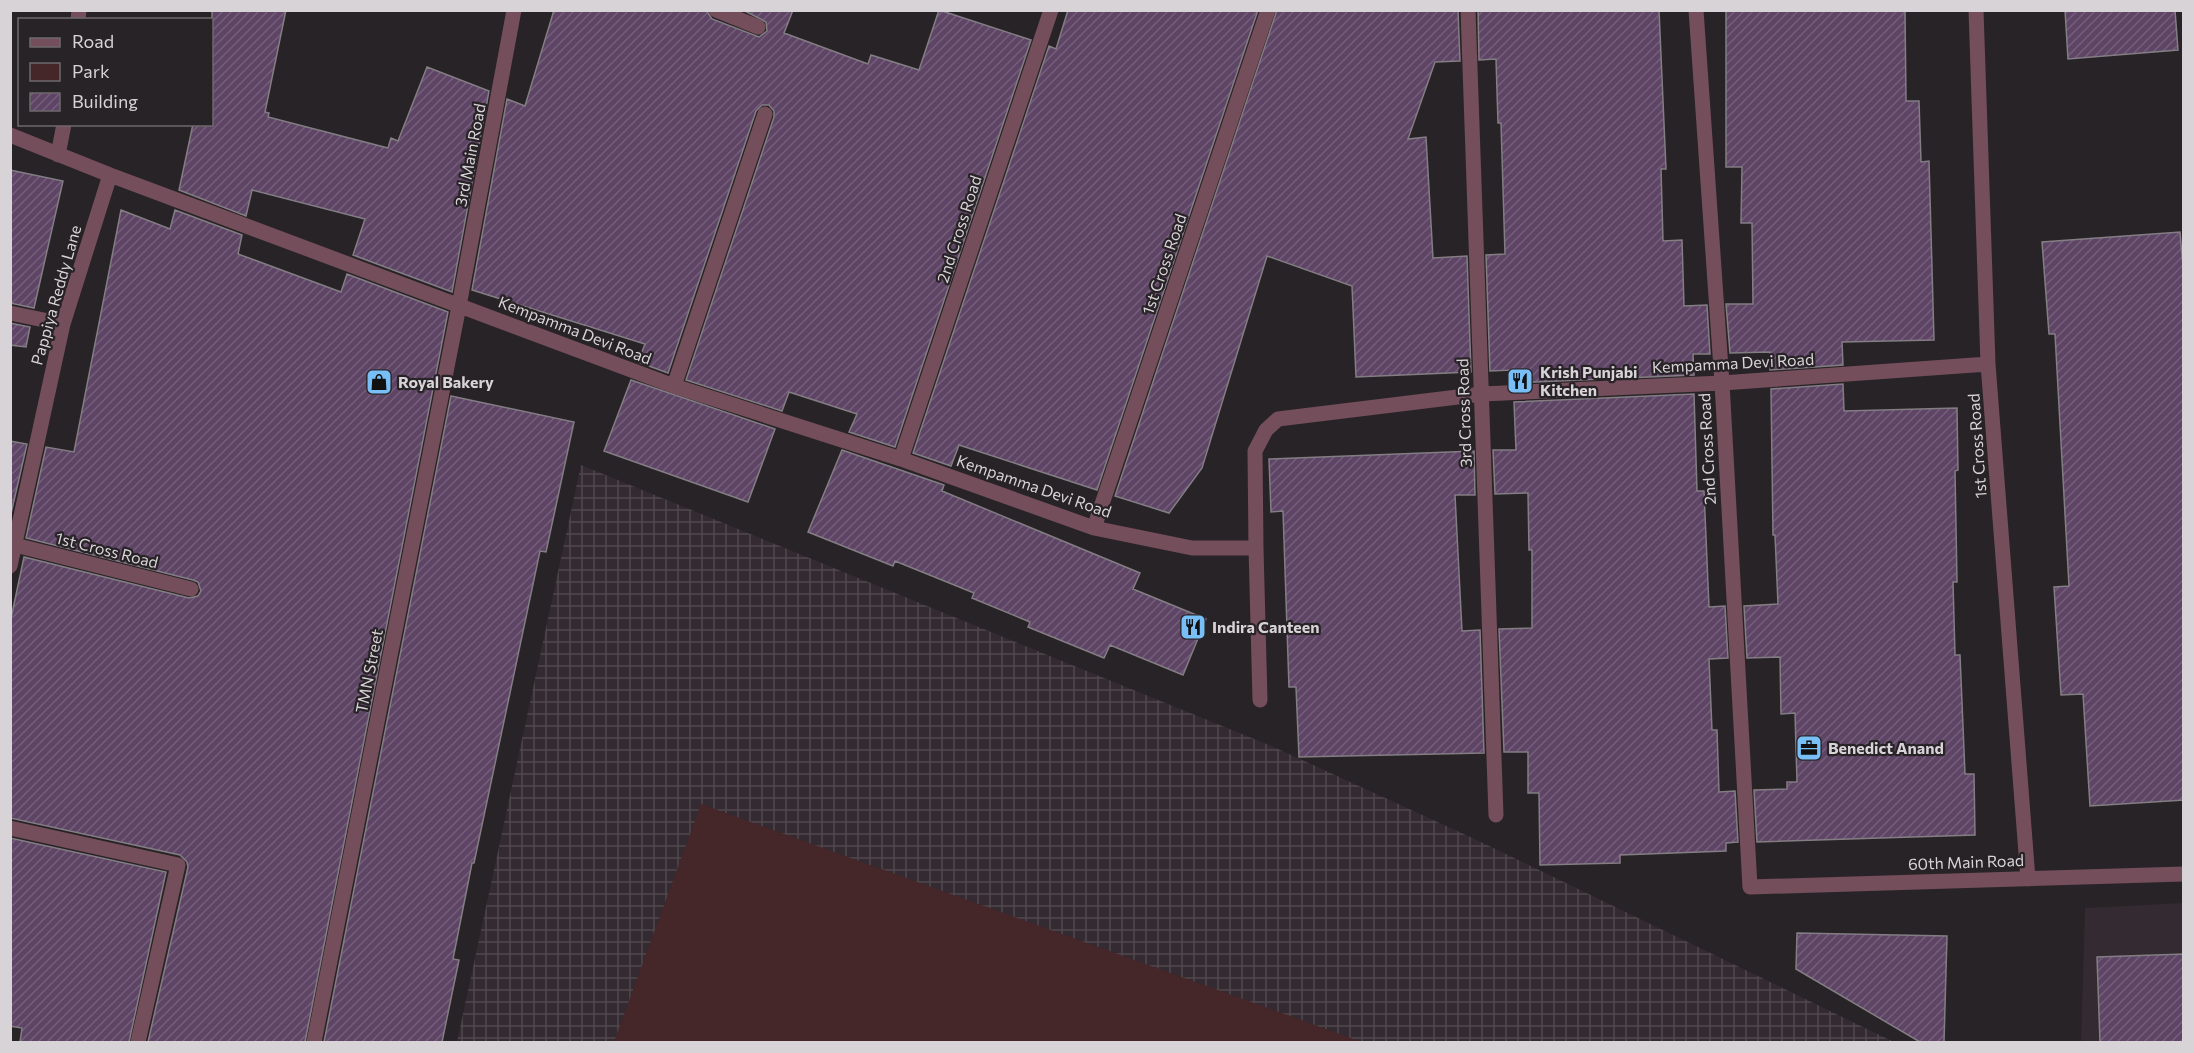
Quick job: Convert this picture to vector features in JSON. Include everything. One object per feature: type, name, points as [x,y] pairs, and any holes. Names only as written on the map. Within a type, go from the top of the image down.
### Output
[{"type":"street","name":"3rd Main Road","points":[[459,306],[514,10]]},
{"type":"street","points":[[716,10],[758,27]]},
{"type":"street","name":"2nd Cross Road","points":[[901,459],[1051,10]]},
{"type":"street","name":"1st Cross Road","points":[[1094,528],[1268,10]]},
{"type":"street","name":"3rd Cross Road","points":[[1468,10],[1496,815]]},
{"type":"street","name":"2nd Cross Road","points":[[1696,10],[1722,383],[1750,886]]},
{"type":"street","name":"1st Cross Road","points":[[1976,10],[1988,364],[2028,879]]},
{"type":"street","points":[[674,386],[765,114]]},
{"type":"street","points":[[58,155],[64,126]]},
{"type":"street","name":"Kempamma Devi Road","points":[[10,135],[110,175],[674,386],[901,459],[1094,528],[1192,548],[1256,548],[1255,451],[1266,430],[1278,419],[1482,394],[1722,383],[1988,364]]},
{"type":"street","name":"Pappiya Reddy Lane","points":[[10,566],[63,324],[110,175]]},
{"type":"street","name":"TMN Street","points":[[314,1042],[459,306]]},
{"type":"street","points":[[10,313],[63,324]]},
{"type":"street","name":"1st Cross Road","points":[[15,545],[191,589]]},
{"type":"street","points":[[1256,548],[1260,700]]},
{"type":"street","points":[[10,828],[178,865],[138,1042]]},
{"type":"street","name":"60th Main Road","points":[[1750,886],[2184,874]]},
{"type":"shaded area","points":[[581,465],[1276,748],[1479,841],[1894,1042],[457,1042]]},
{"type":"shaded area","points":[[2183,903],[2183,1042],[2081,1042],[2085,908]]},
{"type":"green space","points":[[701,804],[1362,1042],[614,1042]]},
{"type":"building","points":[[212,10],[286,10],[265,112],[269,113],[268,117],[388,148],[391,138],[398,141],[427,67],[489,91],[452,292],[353,255],[365,219],[252,190],[246,216],[179,190],[193,126],[213,126]]},
{"type":"building","points":[[554,10],[706,10],[712,19],[759,37],[767,31],[766,22],[743,10],[793,10],[784,33],[868,64],[871,55],[919,70],[939,10],[1031,40],[895,447],[849,432],[857,414],[789,392],[782,411],[686,380],[774,117],[774,111],[769,105],[762,105],[756,111],[668,373],[638,362],[645,344],[472,290],[507,99],[525,106]]},
{"type":"building","points":[[1068,10],[1258,10],[1097,490],[959,445],[951,466],[913,453],[1049,46],[1056,49]]},
{"type":"building","points":[[1277,10],[1458,10],[1460,61],[1435,62],[1408,139],[1426,137],[1433,258],[1467,256],[1471,372],[1356,377],[1352,286],[1267,256],[1202,468],[1169,513],[1115,496]]},
{"type":"building","points":[[1478,10],[1659,10],[1666,169],[1661,169],[1663,241],[1682,240],[1684,306],[1707,305],[1710,354],[1693,354],[1694,375],[1514,383],[1513,370],[1490,371],[1486,255],[1505,254],[1501,123],[1498,123],[1496,59],[1479,60]]},
{"type":"building","points":[[1726,10],[1905,10],[1906,101],[1919,101],[1921,162],[1929,161],[1934,340],[1842,342],[1843,365],[1770,370],[1770,352],[1730,353],[1726,304],[1753,304],[1752,223],[1741,223],[1742,167],[1726,167]]},
{"type":"building","points":[[2065,10],[2175,10],[2178,50],[2068,59]]},
{"type":"building","points":[[10,170],[63,181],[34,308],[10,303]]},
{"type":"building","points":[[121,210],[170,229],[175,210],[242,235],[238,254],[341,292],[347,274],[448,312],[305,1042],[148,1042],[188,867],[187,862],[180,855],[10,818],[10,623],[24,557],[189,598],[198,596],[201,591],[198,582],[193,580],[26,538],[46,447],[74,452]]},
{"type":"building","points":[[2180,232],[2184,278],[2184,800],[2090,806],[2083,694],[2061,695],[2054,587],[2069,586],[2055,334],[2049,334],[2042,242]]},
{"type":"building","points":[[10,323],[30,327],[26,347],[10,345]]},
{"type":"building","points":[[631,380],[775,429],[748,502],[604,451]]},
{"type":"building","points":[[1843,384],[1844,411],[1957,408],[1958,470],[1955,471],[1957,582],[1953,582],[1955,655],[1960,655],[1965,774],[1974,774],[1975,835],[1757,842],[1754,790],[1787,789],[1787,782],[1797,782],[1795,713],[1781,714],[1780,657],[1747,658],[1744,606],[1778,604],[1775,535],[1773,535],[1771,389]]},
{"type":"building","points":[[1694,394],[1697,491],[1704,491],[1709,607],[1725,606],[1728,658],[1709,659],[1712,730],[1717,730],[1719,792],[1735,791],[1738,842],[1726,843],[1726,851],[1620,855],[1620,863],[1540,865],[1539,793],[1528,793],[1528,752],[1504,752],[1499,629],[1532,628],[1532,550],[1529,550],[1528,493],[1495,494],[1493,450],[1516,450],[1514,402]]},
{"type":"building","points":[[451,396],[574,422],[546,552],[540,551],[474,863],[472,863],[453,959],[459,960],[442,1042],[324,1042]]},
{"type":"building","points":[[10,441],[27,444],[10,518]]},
{"type":"building","points":[[842,450],[944,485],[942,491],[1140,573],[1133,589],[1206,619],[1183,675],[1110,645],[1104,658],[1028,627],[1030,622],[972,598],[974,593],[895,561],[893,566],[808,532]]},
{"type":"building","points":[[1474,451],[1475,495],[1455,495],[1462,631],[1480,630],[1484,753],[1299,757],[1296,687],[1289,687],[1283,511],[1271,512],[1269,459]]},
{"type":"building","points":[[10,838],[166,872],[129,1042],[20,1042],[22,1028],[10,1026]]},
{"type":"building","points":[[1797,933],[1947,936],[1944,1042],[1920,1042],[1796,969]]},
{"type":"building","points":[[2184,954],[2184,1042],[2100,1042],[2097,957]]},
{"type":"place","name":"Krish Punjabi Kitchen","points":[[1520,381]]},
{"type":"place","name":"Royal Bakery","points":[[379,382]]},
{"type":"place","name":"Indira Canteen","points":[[1193,627]]},
{"type":"place","name":"Benedict Anand","points":[[1809,748]]}]
